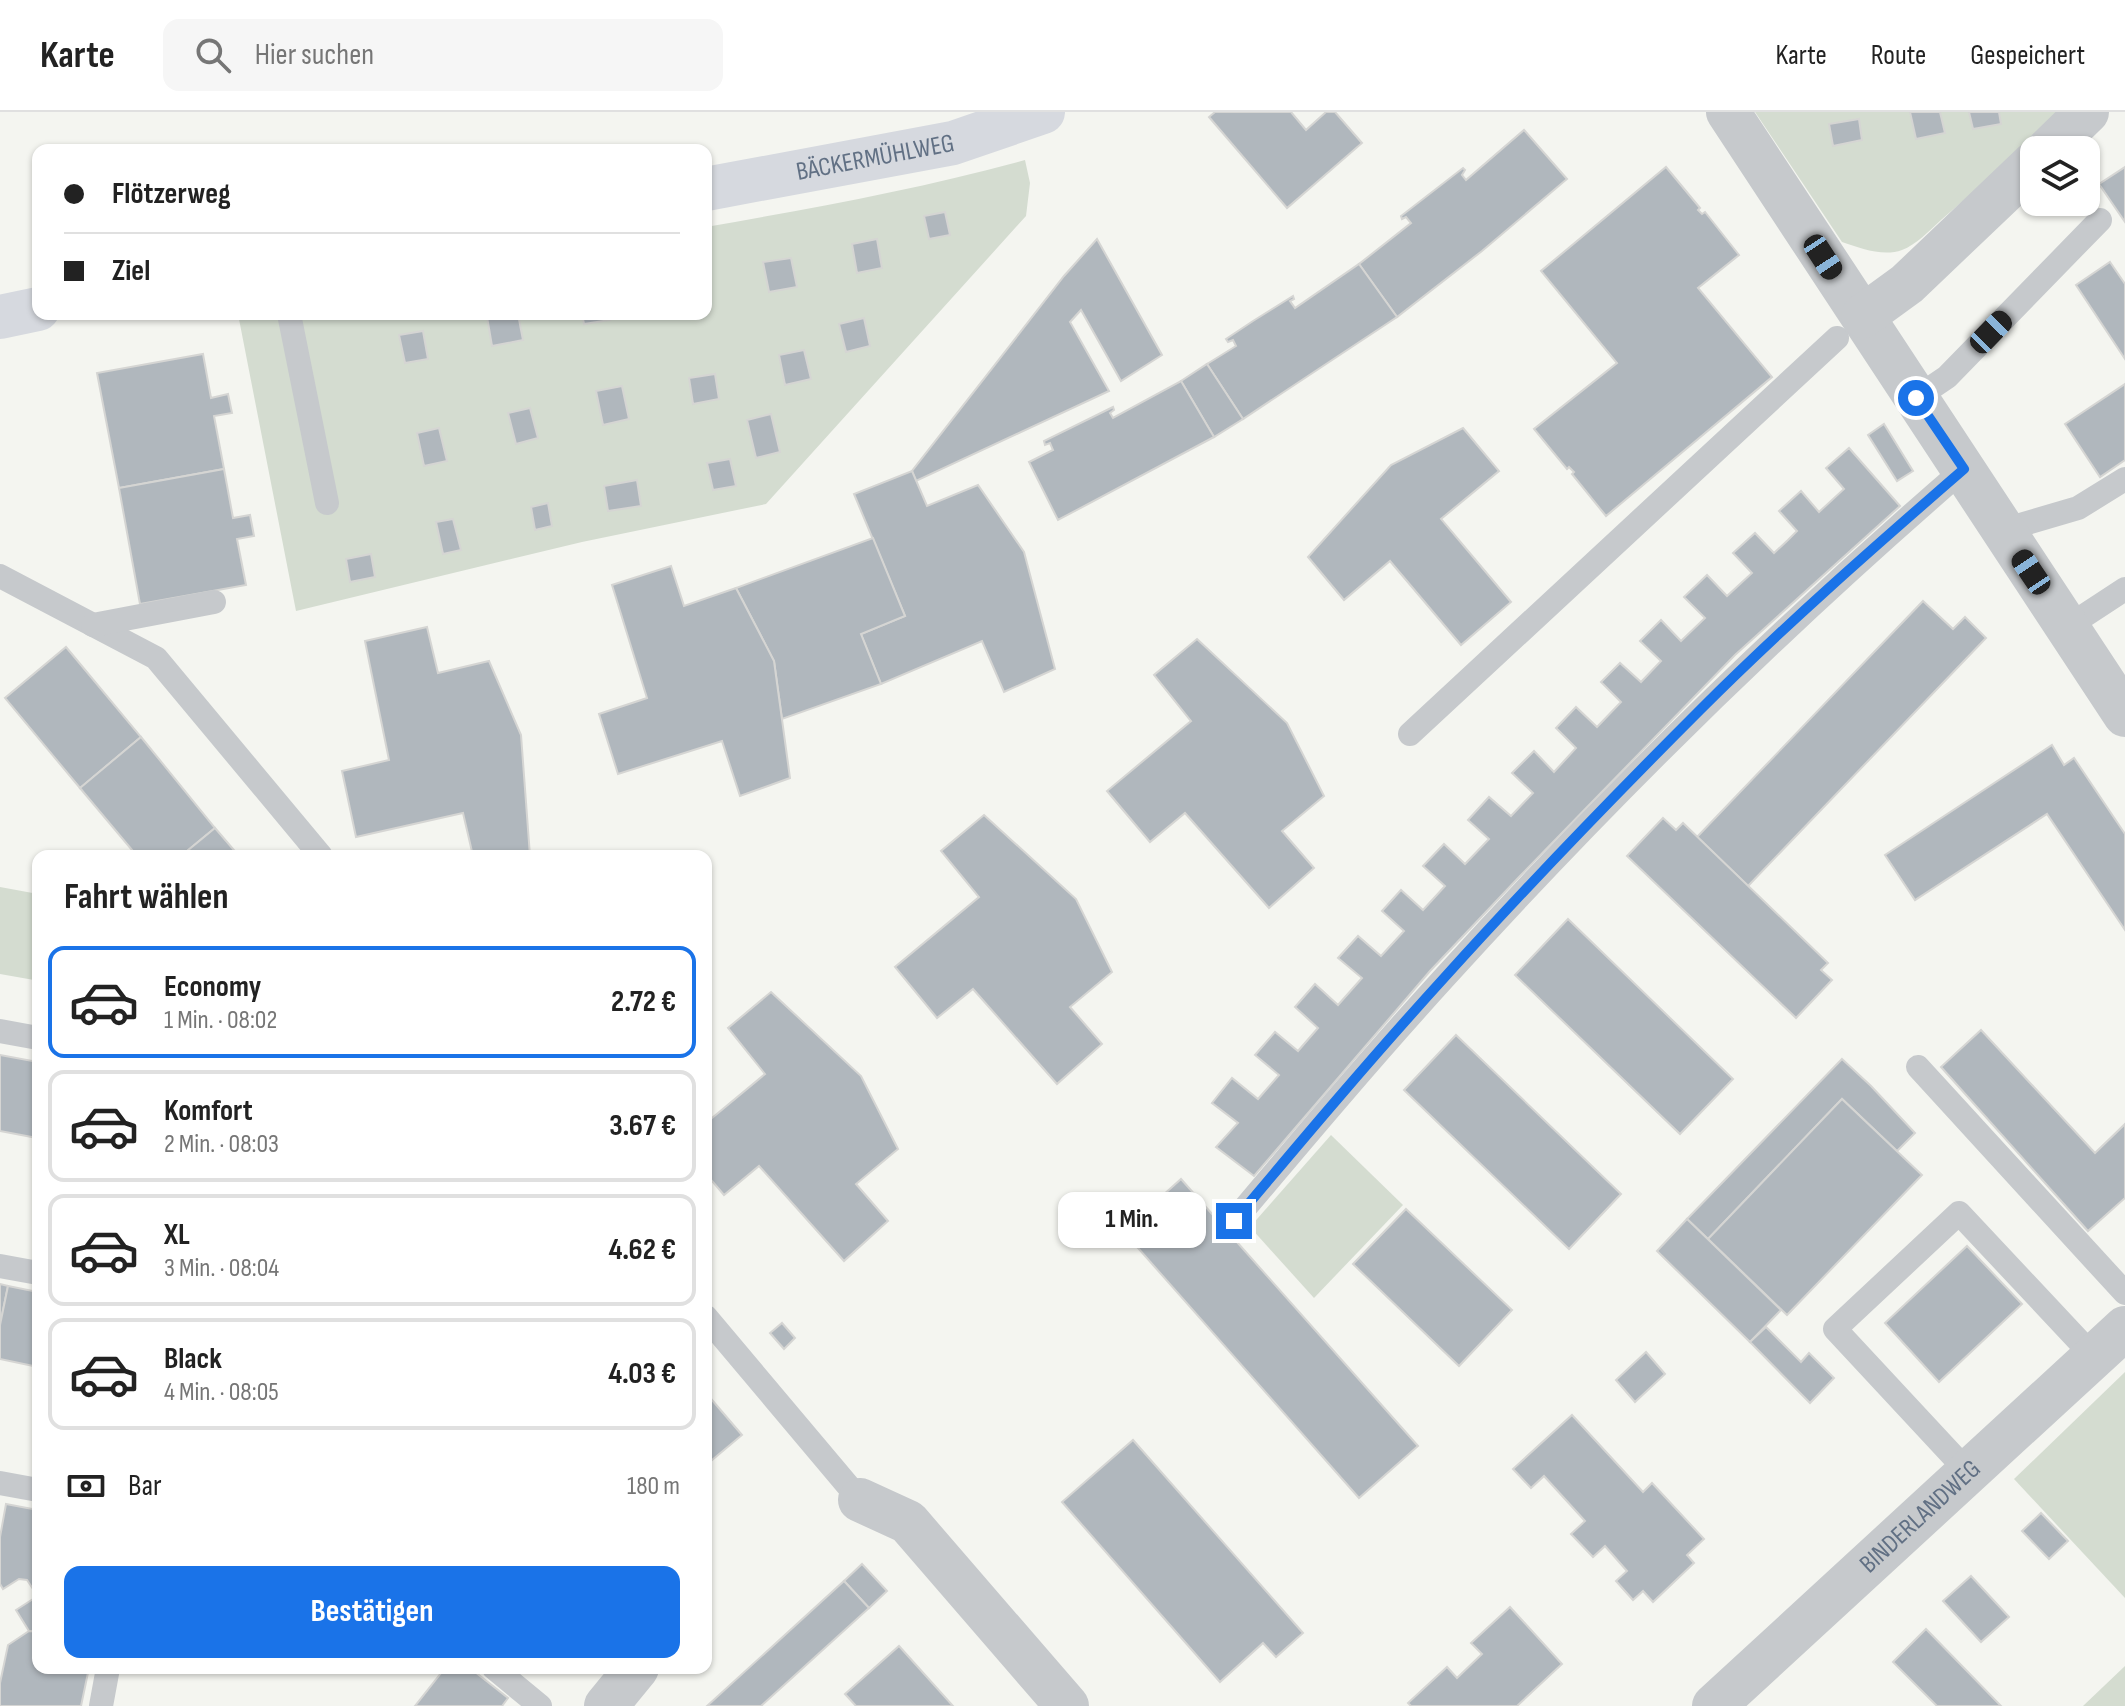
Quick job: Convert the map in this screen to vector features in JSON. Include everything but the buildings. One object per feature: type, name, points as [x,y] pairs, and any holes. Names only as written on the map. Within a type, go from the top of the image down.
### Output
[{"type":"street","name":"BÄCKERMÜHLWEG","points":[[712,188],[953,143],[1043,112]]},
{"type":"street","points":[[1728,112],[1850,327],[1916,398],[2124,713]]},
{"type":"street","points":[[2062,136],[2087,112]]},
{"type":"street","points":[[1850,327],[1907,284],[2020,176]]},
{"type":"street","points":[[0,317],[32,310]]},
{"type":"street","name":"BINDERLANDWEG","points":[[1714,1706],[2125,1328]]},
{"type":"street","points":[[860,1500],[908,1522],[1067,1706]]},
{"type":"street","points":[[606,1706],[632,1674]]},
{"type":"lane","points":[[1916,398],[1947,377],[2100,220]]},
{"type":"lane","points":[[290,320],[327,503]]},
{"type":"lane","points":[[1410,734],[1850,327]]},
{"type":"lane","points":[[1234,1221],[1444,978],[1650,761],[1793,621],[1964,469]]},
{"type":"lane","points":[[2003,530],[2078,508],[2125,479]]},
{"type":"lane","points":[[0,576],[156,658],[316,850]]},
{"type":"lane","points":[[2067,627],[2125,589]]},
{"type":"lane","points":[[93,625],[214,602]]},
{"type":"lane","points":[[0,1031],[32,1037]]},
{"type":"lane","points":[[1918,1067],[2125,1293]]},
{"type":"lane","points":[[1968,1472],[1835,1329],[1959,1213],[2094,1357]]},
{"type":"lane","points":[[0,1266],[32,1272]]},
{"type":"lane","points":[[712,1324],[860,1500]]},
{"type":"lane","points":[[0,1483],[32,1489]]},
{"type":"lane","points":[[101,1706],[107,1674]]},
{"type":"lane","points":[[501,1674],[540,1706]]},
{"type":"shaded area","points":[[1755,112],[2059,112],[2034,136],[2020,136],[2020,149],[1907,248],[1887,253],[1842,242]]},
{"type":"shaded area","points":[[1025,160],[1030,183],[1026,216],[766,504],[582,542],[296,611],[239,320],[712,320],[712,226],[906,189]]},
{"type":"shaded area","points":[[0,887],[32,893],[32,980],[0,974]]},
{"type":"shaded area","points":[[1331,1135],[1403,1205],[1314,1298],[1250,1227]]},
{"type":"shaded area","points":[[2125,1372],[2125,1598],[2014,1479]]},
{"type":"shaded area","points":[[2125,1666],[2125,1706],[2083,1706]]},
{"type":"route","points":[[1234,1221],[1444,978],[1640,771],[1793,621],[1964,469],[1916,398]]}]
